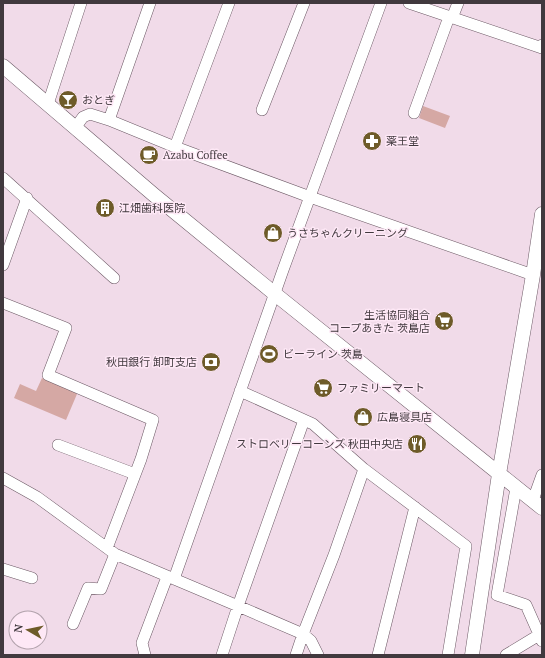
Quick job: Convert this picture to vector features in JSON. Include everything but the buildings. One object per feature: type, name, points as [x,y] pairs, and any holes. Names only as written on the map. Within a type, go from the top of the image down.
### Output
[{"type":"street","points":[[48,104],[81,3]]},
{"type":"street","points":[[109,120],[150,3]]},
{"type":"street","points":[[175,147],[229,3]]},
{"type":"street","points":[[262,110],[304,3]]},
{"type":"street","points":[[145,655],[142,643],[170,578],[240,391],[381,3]]},
{"type":"street","points":[[409,3],[542,48],[542,45]]},
{"type":"street","points":[[414,113],[450,18],[458,3]]},
{"type":"street","points":[[3,66],[154,195],[537,504],[542,474]]},
{"type":"street","points":[[75,128],[83,117],[90,114],[109,120],[175,147],[310,197],[538,277]]},
{"type":"street","points":[[3,178],[27,198],[114,278]]},
{"type":"street","points":[[3,265],[27,198]]},
{"type":"street","points":[[472,655],[500,474],[538,277],[542,214]]},
{"type":"street","points":[[3,303],[66,328],[48,375],[154,420],[135,474],[101,589],[88,588],[73,624]]},
{"type":"street","points":[[240,391],[313,424],[364,469],[466,546],[448,655]]},
{"type":"street","points":[[222,655],[304,420]]},
{"type":"street","points":[[58,445],[135,474]]},
{"type":"street","points":[[296,655],[334,555],[364,469]]},
{"type":"street","points":[[3,478],[37,497],[111,551],[170,578],[303,634],[311,641],[318,655]]},
{"type":"street","points":[[506,655],[541,638],[526,605],[497,595],[516,488]]},
{"type":"street","points":[[378,655],[415,507]]},
{"type":"street","points":[[3,569],[32,578]]},
{"type":"shaded area","points":[[423,106],[450,116],[445,128],[419,118]]},
{"type":"shaded area","points":[[42,378],[74,391],[77,394],[66,420],[14,398],[20,384],[36,391]]},
{"type":"place","name":"おとぎ","points":[[68,100]]},
{"type":"place","name":"薬王堂","points":[[372,141]]},
{"type":"place","name":"Azabu Coffee","points":[[149,155]]},
{"type":"place","name":"江畑歯科医院","points":[[105,208]]},
{"type":"place","name":"うさちゃんクリーニング","points":[[273,233]]},
{"type":"place","name":"生活協同組合 コープあきた 茨島店","points":[[444,321]]},
{"type":"place","name":"ビーライン 茨島","points":[[269,354]]},
{"type":"place","name":"秋田銀行 卸町支店","points":[[211,362]]},
{"type":"place","name":"ファミリーマート","points":[[323,388]]},
{"type":"place","name":"広島寝具店","points":[[363,417]]},
{"type":"place","name":"ストロベリーコーンズ 秋田中央店","points":[[417,444]]}]
